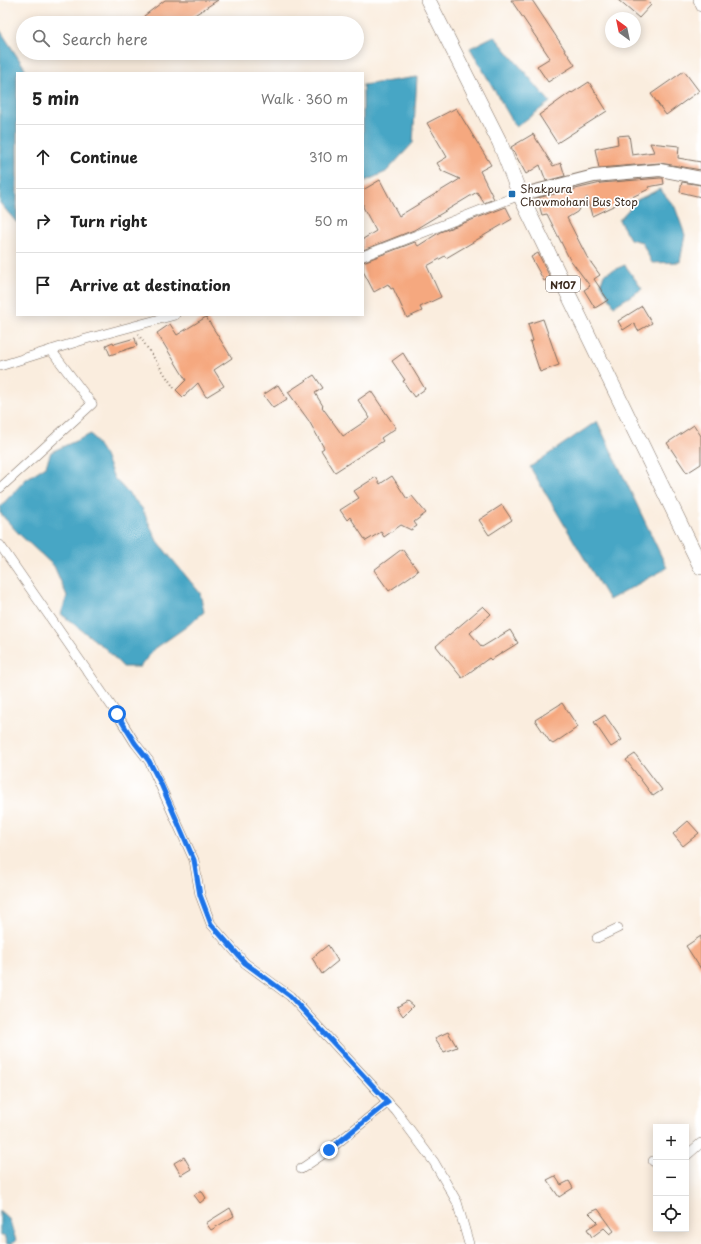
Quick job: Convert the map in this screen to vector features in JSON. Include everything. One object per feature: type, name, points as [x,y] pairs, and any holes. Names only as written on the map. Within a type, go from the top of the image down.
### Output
[{"type":"highway","name":"N107","points":[[428,0],[500,143],[520,195],[701,567]]},
{"type":"main road","points":[[520,195],[594,176],[660,170],[701,178]]},
{"type":"street","points":[[698,0],[701,7]]},
{"type":"street","points":[[364,256],[520,195]]},
{"type":"street","points":[[0,366],[132,326],[171,316]]},
{"type":"street","points":[[0,488],[92,404],[52,350]]},
{"type":"street","points":[[0,545],[117,714],[135,743],[149,761],[194,860],[200,895],[211,924],[245,963],[290,996],[388,1102],[434,1162],[457,1202],[469,1244]]},
{"type":"street","points":[[597,938],[618,928]]},
{"type":"street","points":[[301,1169],[329,1150],[388,1102]]},
{"type":"street","points":[[689,1153],[701,1143]]},
{"type":"path","points":[[132,326],[174,388]]},
{"type":"water","points":[[0,30],[16,55],[16,60],[20,60],[27,72],[16,72],[16,222],[0,203]]},
{"type":"water","points":[[494,36],[550,102],[516,127],[470,48]]},
{"type":"water","points":[[417,77],[413,143],[386,172],[364,182],[364,85]]},
{"type":"water","points":[[660,189],[675,207],[685,235],[680,262],[652,263],[642,242],[630,239],[619,220],[637,200]]},
{"type":"water","points":[[625,265],[642,289],[614,306],[601,283],[604,274]]},
{"type":"water","points":[[597,421],[667,568],[609,600],[530,467]]},
{"type":"water","points":[[91,434],[105,456],[114,478],[142,508],[157,541],[200,593],[204,612],[186,627],[153,650],[140,667],[123,667],[106,649],[61,614],[67,596],[54,566],[19,534],[0,513],[0,507],[26,479],[46,466],[51,452]]},
{"type":"water","points":[[0,1211],[9,1219],[16,1240],[12,1244],[7,1244],[4,1236],[0,1236]]},
{"type":"building","points":[[165,0],[218,0],[193,16],[144,16]]},
{"type":"building","points":[[511,0],[532,0],[575,65],[548,82],[537,66],[550,58]]},
{"type":"building","points":[[618,0],[645,0],[651,5],[641,16],[641,12],[632,12]]},
{"type":"building","points":[[684,71],[699,91],[666,115],[651,94]]},
{"type":"building","points":[[589,82],[607,111],[557,143],[539,115],[571,92],[572,93]]},
{"type":"building","points":[[456,108],[491,165],[480,171],[494,199],[484,203],[477,192],[414,230],[364,250],[364,238],[376,231],[364,209],[364,189],[380,180],[399,216],[460,179],[442,171],[437,163],[447,157],[427,123]]},
{"type":"building","points":[[533,134],[553,166],[561,163],[565,176],[546,181],[540,165],[526,174],[511,147]]},
{"type":"building","points":[[629,135],[632,155],[654,152],[650,143],[679,146],[678,158],[701,162],[701,170],[660,163],[599,168],[595,149],[618,144],[617,136]]},
{"type":"building","points":[[663,178],[664,184],[648,187],[649,189],[592,216],[587,197],[577,212],[567,218],[587,257],[600,275],[594,279],[608,300],[595,308],[584,290],[590,286],[569,258],[547,214],[542,215],[537,198],[601,183]]},
{"type":"building","points":[[682,182],[701,185],[701,197],[680,192]]},
{"type":"building","points":[[506,207],[512,219],[446,258],[445,256],[427,266],[441,297],[420,307],[422,311],[407,318],[393,288],[391,289],[388,284],[374,292],[364,273],[364,262],[415,242],[418,246],[440,232]]},
{"type":"building","points":[[538,253],[550,277],[544,281],[531,257]]},
{"type":"building","points":[[642,306],[652,323],[638,331],[634,323],[623,330],[618,321]]},
{"type":"building","points":[[206,317],[232,358],[214,370],[224,386],[206,397],[198,383],[183,397],[176,390],[186,380],[157,333],[170,324],[177,335]]},
{"type":"building","points":[[543,319],[559,365],[540,372],[530,342],[533,341],[528,324]]},
{"type":"building","points":[[135,338],[137,346],[110,355],[106,345],[113,342],[114,344]]},
{"type":"building","points":[[403,353],[425,389],[414,397],[392,361]]},
{"type":"building","points":[[314,375],[323,388],[315,393],[323,406],[322,407],[343,436],[370,418],[358,400],[371,391],[396,428],[381,438],[383,441],[335,472],[321,450],[324,448],[309,421],[288,392]]},
{"type":"building","points":[[278,385],[287,399],[273,408],[263,395]]},
{"type":"building","points":[[694,425],[701,436],[701,464],[687,473],[667,443]]},
{"type":"building","points":[[392,476],[407,499],[412,496],[426,513],[414,522],[417,526],[411,530],[401,525],[384,537],[381,532],[366,541],[350,517],[347,520],[340,510],[359,498],[354,491],[376,477],[380,484]]},
{"type":"building","points":[[502,505],[512,520],[489,535],[479,520]]},
{"type":"building","points":[[402,549],[418,571],[389,591],[374,570]]},
{"type":"building","points":[[483,606],[491,614],[470,633],[482,647],[510,630],[518,643],[491,660],[489,658],[462,678],[436,646]]},
{"type":"building","points":[[562,703],[578,727],[553,744],[535,720]]},
{"type":"building","points":[[605,715],[622,740],[611,747],[594,722]]},
{"type":"building","points":[[635,754],[662,790],[653,796],[626,760]]},
{"type":"building","points":[[688,821],[699,833],[683,846],[673,834]]},
{"type":"building","points":[[701,936],[701,969],[686,946]]},
{"type":"building","points":[[328,945],[338,961],[322,974],[312,958]]},
{"type":"building","points":[[407,1001],[413,1006],[403,1016],[397,1007]]},
{"type":"building","points":[[448,1032],[457,1047],[444,1052],[435,1038]]},
{"type":"building","points":[[184,1157],[191,1169],[181,1175],[174,1163]]},
{"type":"building","points":[[555,1176],[561,1185],[569,1181],[573,1188],[559,1197],[547,1180]]},
{"type":"building","points":[[201,1190],[206,1198],[200,1203],[194,1195]]},
{"type":"building","points":[[230,1208],[234,1216],[211,1230],[206,1223]]},
{"type":"building","points":[[598,1209],[614,1231],[610,1234],[604,1228],[592,1237],[587,1229],[598,1222],[589,1213]]},
{"type":"place","name":"Shakpura Chowmohani Bus Stop","points":[[512,194]]},
{"type":"route","points":[[117,714],[135,743],[149,761],[161,784],[194,860],[200,895],[211,924],[245,963],[290,996],[388,1102],[370,1115],[329,1150]]}]
